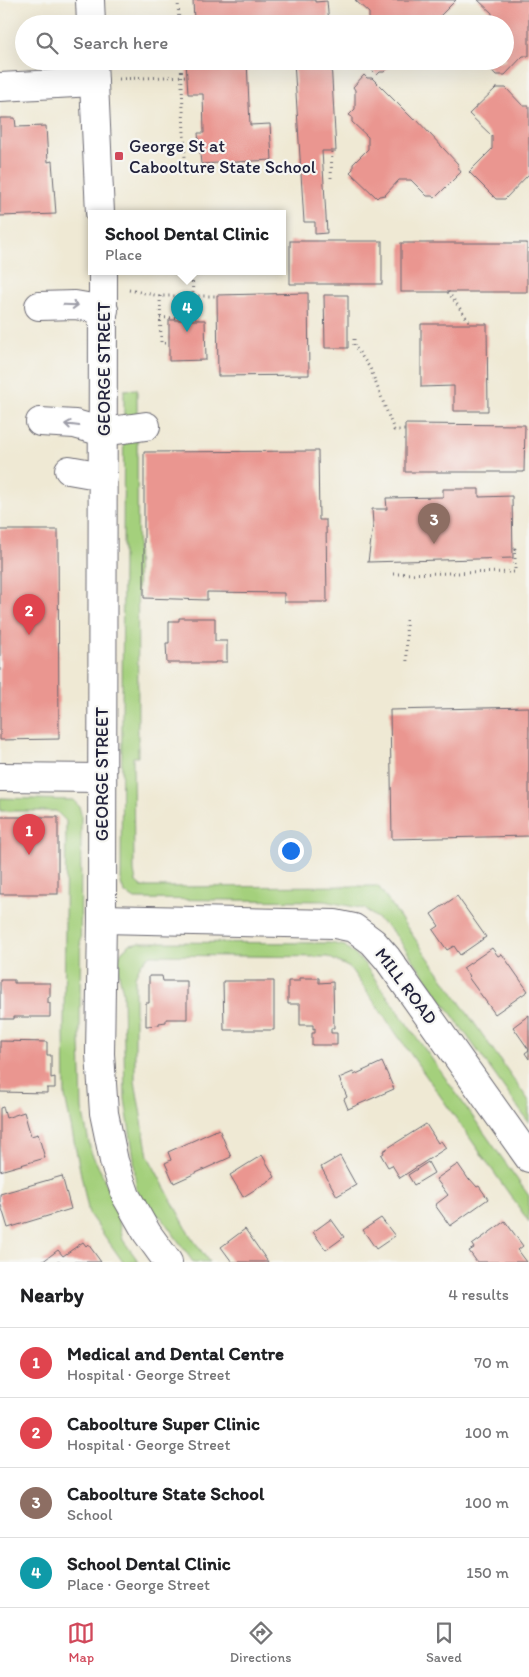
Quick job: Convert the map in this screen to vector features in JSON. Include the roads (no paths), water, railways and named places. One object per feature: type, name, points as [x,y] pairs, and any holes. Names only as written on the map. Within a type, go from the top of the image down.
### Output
[{"type":"street","points":[[90,0],[91,15]]},
{"type":"street","points":[[0,87],[102,74],[100,210]]},
{"type":"street","name":"GEORGE STREET","points":[[103,275],[100,1054],[104,1114],[114,1161],[126,1196],[147,1233],[168,1262]]},
{"type":"street","points":[[38,306],[75,305],[104,310]]},
{"type":"street","points":[[40,422],[75,424],[103,432],[146,426]]},
{"type":"street","points":[[69,470],[103,476]]},
{"type":"street","points":[[0,777],[102,778]]},
{"type":"street","name":"MILL ROAD","points":[[102,919],[335,924],[354,928],[388,958],[529,1158]]},
{"type":"place","name":"George St at Caboolture State School","points":[[119,156]]},
{"type":"place","name":"School Dental Clinic","points":[[187,332]]},
{"type":"place","name":"Caboolture State School","points":[[434,544]]},
{"type":"place","name":"Caboolture Super Clinic","points":[[29,635]]},
{"type":"place","name":"Medical and Dental Centre","points":[[29,855]]}]
